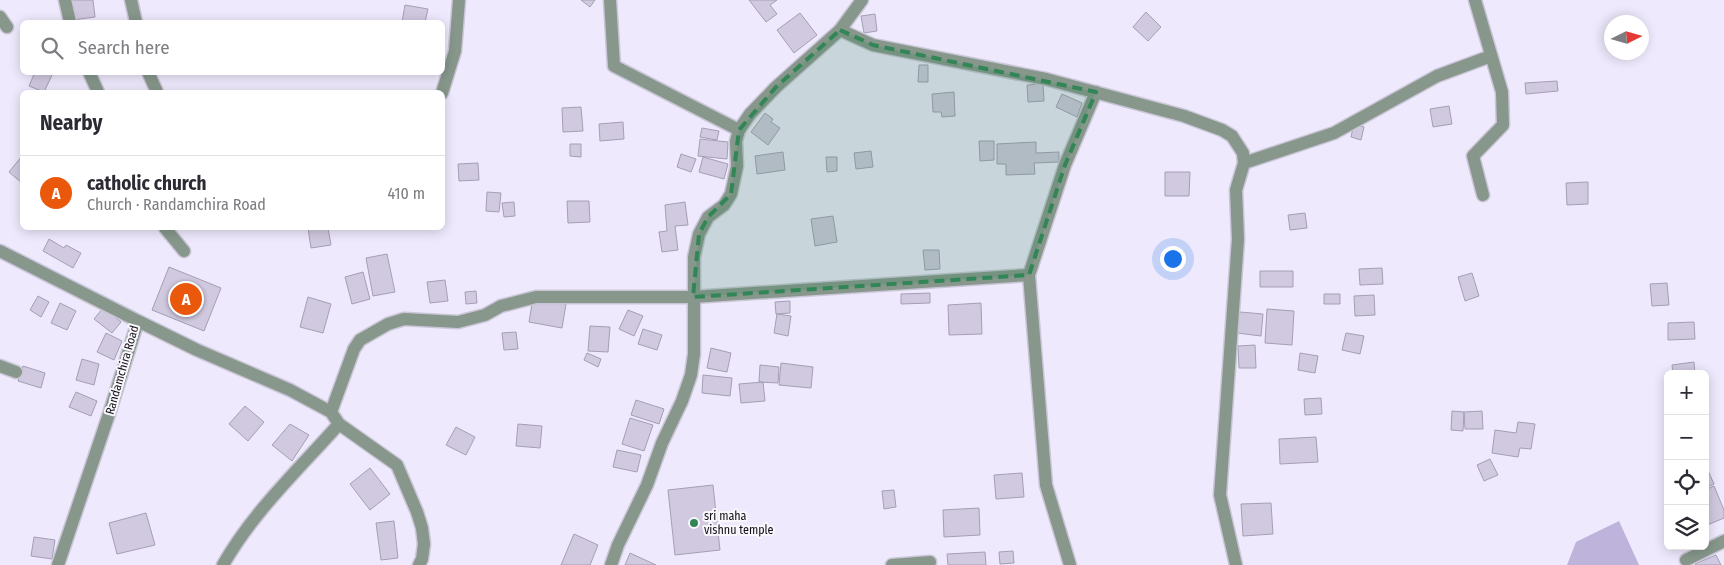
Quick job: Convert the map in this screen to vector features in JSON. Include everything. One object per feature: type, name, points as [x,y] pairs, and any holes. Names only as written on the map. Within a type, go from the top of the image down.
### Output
[{"type":"street","points":[[64,0],[69,20]]},
{"type":"street","points":[[131,0],[136,20]]},
{"type":"street","points":[[443,90],[455,51],[459,0]]},
{"type":"street","points":[[610,0],[614,66],[739,130]]},
{"type":"street","points":[[611,565],[647,485],[662,443],[682,402],[691,375],[694,354],[694,257],[699,234],[708,217],[724,205],[731,194],[737,166],[736,141],[739,130],[750,114],[776,87],[840,30],[862,0]]},
{"type":"street","points":[[1475,0],[1502,92],[1503,125],[1473,156],[1483,194]]},
{"type":"street","points":[[840,30],[872,45],[1046,79],[1096,92],[1184,116],[1222,130],[1232,136],[1243,153],[1244,163],[1236,190],[1238,240],[1220,495],[1236,565]]},
{"type":"street","points":[[1244,163],[1334,133],[1437,76],[1491,56]]},
{"type":"street","points":[[90,75],[97,90]]},
{"type":"street","points":[[149,75],[156,90]]},
{"type":"street","points":[[1070,565],[1046,484],[1029,276],[1065,165],[1096,92]]},
{"type":"street","points":[[167,230],[184,251]]},
{"type":"street","name":"Randamchira Road","points":[[0,250],[138,321],[58,565]]},
{"type":"street","points":[[331,412],[354,349],[360,340],[388,324],[404,319],[458,322],[485,315],[501,306],[516,301],[536,297],[693,297],[1029,276]]},
{"type":"street","points":[[138,321],[197,350],[276,383],[331,412],[339,424],[396,465],[422,528],[424,544],[422,559],[419,565]]},
{"type":"street","points":[[0,366],[16,372]]},
{"type":"street","points":[[223,565],[232,548],[263,509],[339,424]]},
{"type":"street","points":[[1686,560],[1724,541]]},
{"type":"street","points":[[892,565],[930,562]]},
{"type":"highlighted area","points":[[840,30],[873,45],[1096,92],[1065,165],[1029,275],[693,297],[699,234],[708,217],[731,194],[739,130],[776,87]]},
{"type":"shaded area","points":[[1619,521],[1639,565],[1567,565],[1576,542]]},
{"type":"building","points":[[70,0],[93,0],[95,17],[73,20]]},
{"type":"building","points":[[581,0],[595,0],[590,7]]},
{"type":"building","points":[[749,0],[777,0],[770,5],[777,14],[766,22]]},
{"type":"building","points":[[405,5],[428,9],[425,20],[402,20]]},
{"type":"building","points":[[1146,12],[1161,27],[1148,41],[1133,27]]},
{"type":"building","points":[[800,13],[817,35],[794,53],[777,30]]},
{"type":"building","points":[[875,14],[877,31],[864,33],[861,16]]},
{"type":"building","points":[[919,65],[928,65],[928,82],[918,82]]},
{"type":"building","points":[[34,75],[52,75],[45,90],[29,86]]},
{"type":"building","points":[[1557,81],[1558,91],[1526,94],[1525,83]]},
{"type":"building","points":[[1043,84],[1044,101],[1028,102],[1027,85]]},
{"type":"building","points":[[954,92],[955,116],[942,117],[941,112],[933,112],[932,94]]},
{"type":"building","points":[[1062,94],[1082,103],[1077,117],[1056,107]]},
{"type":"building","points":[[1449,106],[1452,124],[1433,127],[1430,109]]},
{"type":"building","points":[[581,107],[583,131],[563,132],[562,108]]},
{"type":"building","points":[[765,113],[773,119],[771,122],[780,128],[768,145],[751,132]]},
{"type":"building","points":[[623,122],[624,139],[600,141],[599,124]]},
{"type":"building","points":[[1354,124],[1364,127],[1361,140],[1351,137]]},
{"type":"building","points":[[702,128],[719,131],[717,140],[700,137]]},
{"type":"building","points":[[700,139],[728,142],[727,159],[698,156]]},
{"type":"building","points":[[979,141],[994,141],[994,160],[980,161]]},
{"type":"building","points":[[1036,142],[1036,153],[1059,152],[1059,162],[1034,163],[1035,174],[1006,175],[1006,164],[997,164],[997,144]]},
{"type":"building","points":[[570,144],[581,144],[581,157],[570,156]]},
{"type":"building","points":[[871,151],[873,167],[856,169],[854,153]]},
{"type":"building","points":[[783,152],[785,170],[757,174],[755,156]]},
{"type":"building","points":[[681,154],[696,159],[691,172],[677,167]]},
{"type":"building","points":[[703,157],[728,164],[724,179],[699,172]]},
{"type":"building","points":[[826,157],[837,157],[837,171],[827,172]]},
{"type":"building","points":[[20,158],[20,181],[9,172]]},
{"type":"building","points":[[478,163],[479,180],[459,181],[458,164]]},
{"type":"building","points":[[1165,172],[1190,172],[1189,196],[1165,196]]},
{"type":"building","points":[[1588,182],[1588,204],[1567,205],[1566,183]]},
{"type":"building","points":[[487,192],[501,193],[499,212],[486,211]]},
{"type":"building","points":[[567,201],[589,201],[590,222],[568,223]]},
{"type":"building","points":[[514,202],[515,216],[504,217],[502,203]]},
{"type":"building","points":[[685,202],[688,225],[675,226],[678,250],[662,252],[659,232],[667,231],[665,205]]},
{"type":"building","points":[[1305,213],[1307,228],[1290,230],[1288,215]]},
{"type":"building","points":[[833,216],[837,242],[815,246],[811,219]]},
{"type":"building","points":[[308,230],[328,230],[331,245],[311,248]]},
{"type":"building","points":[[49,239],[64,248],[66,245],[81,253],[73,268],[43,251]]},
{"type":"building","points":[[923,250],[939,250],[940,269],[925,270]]},
{"type":"building","points":[[387,254],[395,292],[373,296],[366,258]]},
{"type":"building","points":[[169,267],[221,288],[204,331],[152,310]]},
{"type":"building","points":[[1382,268],[1383,284],[1360,285],[1359,269]]},
{"type":"building","points":[[1260,271],[1293,271],[1293,287],[1260,287]]},
{"type":"building","points":[[363,272],[370,299],[352,304],[345,277]]},
{"type":"building","points":[[1472,273],[1479,296],[1465,301],[1458,277]]},
{"type":"building","points":[[445,280],[448,301],[430,303],[427,282]]},
{"type":"building","points":[[1667,283],[1669,305],[1652,306],[1650,284]]},
{"type":"building","points":[[476,291],[477,303],[466,304],[465,292]]},
{"type":"building","points":[[930,293],[930,303],[901,304],[901,294]]},
{"type":"building","points":[[1324,294],[1340,294],[1340,304],[1324,304]]},
{"type":"building","points":[[1374,295],[1375,315],[1355,316],[1354,296]]},
{"type":"building","points":[[38,296],[49,302],[41,317],[30,310]]},
{"type":"building","points":[[308,297],[331,304],[323,333],[300,327]]},
{"type":"building","points":[[533,298],[566,304],[562,328],[529,322]]},
{"type":"building","points":[[790,301],[790,313],[776,314],[775,302]]},
{"type":"building","points":[[60,303],[76,311],[67,330],[51,323]]},
{"type":"building","points":[[981,303],[982,334],[949,335],[948,305]]},
{"type":"building","points":[[103,308],[121,322],[112,333],[94,319]]},
{"type":"building","points":[[1267,309],[1294,311],[1292,345],[1265,343]]},
{"type":"building","points":[[628,310],[643,316],[634,336],[619,329]]},
{"type":"building","points":[[1240,312],[1263,314],[1261,336],[1237,333]]},
{"type":"building","points":[[777,314],[791,316],[788,336],[774,333]]},
{"type":"building","points":[[1694,322],[1695,339],[1668,340],[1668,323]]},
{"type":"building","points":[[590,326],[610,327],[608,352],[588,351]]},
{"type":"building","points":[[643,329],[662,335],[657,350],[638,344]]},
{"type":"building","points":[[516,332],[518,349],[504,350],[502,333]]},
{"type":"building","points":[[106,333],[122,341],[114,360],[97,352]]},
{"type":"building","points":[[1346,333],[1364,336],[1360,354],[1342,350]]},
{"type":"building","points":[[1255,345],[1256,368],[1239,368],[1238,346]]},
{"type":"building","points":[[711,348],[731,353],[727,372],[707,368]]},
{"type":"building","points":[[587,353],[601,359],[598,367],[584,360]]},
{"type":"building","points":[[1300,353],[1318,356],[1315,373],[1298,370]]},
{"type":"building","points":[[82,359],[99,364],[94,385],[76,380]]},
{"type":"building","points":[[1694,362],[1695,370],[1673,370],[1672,365]]},
{"type":"building","points":[[781,363],[813,367],[811,388],[779,385]]},
{"type":"building","points":[[760,365],[779,367],[778,383],[759,382]]},
{"type":"building","points":[[23,366],[45,373],[41,388],[18,381]]},
{"type":"building","points":[[703,375],[732,378],[730,396],[702,393]]},
{"type":"building","points":[[763,382],[765,401],[741,403],[739,384]]},
{"type":"building","points":[[76,392],[97,401],[91,416],[69,407]]},
{"type":"building","points":[[1321,398],[1322,414],[1305,415],[1304,399]]},
{"type":"building","points":[[636,400],[664,409],[659,424],[631,415]]},
{"type":"building","points":[[245,406],[264,422],[248,441],[229,424]]},
{"type":"building","points":[[1452,411],[1464,412],[1463,431],[1451,430]]},
{"type":"building","points":[[1482,411],[1483,429],[1465,429],[1464,412]]},
{"type":"building","points":[[630,418],[653,425],[644,451],[622,444]]},
{"type":"building","points":[[1518,422],[1535,424],[1531,449],[1520,448],[1518,457],[1492,453],[1495,430],[1516,433]]},
{"type":"building","points":[[290,424],[309,435],[292,461],[272,445]]},
{"type":"building","points":[[518,424],[542,426],[540,448],[516,446]]},
{"type":"building","points":[[456,427],[475,437],[466,455],[446,445]]},
{"type":"building","points":[[1316,437],[1318,462],[1280,464],[1279,439]]},
{"type":"building","points":[[617,450],[641,455],[637,472],[613,467]]},
{"type":"building","points":[[1490,459],[1498,475],[1484,481],[1477,465]]},
{"type":"building","points":[[370,468],[390,494],[370,510],[350,484]]},
{"type":"building","points":[[1022,473],[1024,497],[996,499],[994,475]]},
{"type":"building","points":[[1709,473],[1714,484],[1709,486]]},
{"type":"building","name":"sri maha vishnu temple","points":[[713,485],[720,550],[675,555],[668,490]]},
{"type":"building","points":[[1714,486],[1724,510],[1724,518],[1709,524],[1709,505],[1709,488]]},
{"type":"building","points":[[894,490],[896,507],[884,509],[882,491]]},
{"type":"building","points":[[1271,503],[1273,534],[1243,536],[1241,504]]},
{"type":"building","points":[[979,508],[980,535],[944,537],[943,510]]},
{"type":"building","points":[[146,513],[155,545],[117,554],[109,523]]},
{"type":"building","points":[[394,521],[398,558],[381,560],[376,523]]},
{"type":"building","points":[[574,534],[598,545],[590,565],[561,565]]},
{"type":"building","points":[[34,537],[55,540],[52,559],[31,556]]},
{"type":"building","points":[[1013,551],[1014,563],[1000,564],[999,552]]},
{"type":"building","points":[[985,552],[986,565],[948,565],[947,554]]},
{"type":"building","points":[[630,553],[656,565],[625,565]]},
{"type":"building","points":[[1716,555],[1721,565],[1695,564]]},
{"type":"place","name":"catholic church","points":[[186,299]]},
{"type":"place","name":"sri maha vishnu temple","points":[[694,523]]}]
